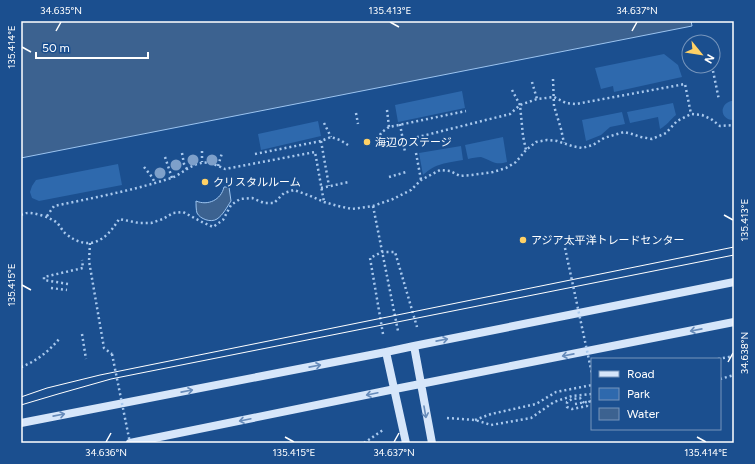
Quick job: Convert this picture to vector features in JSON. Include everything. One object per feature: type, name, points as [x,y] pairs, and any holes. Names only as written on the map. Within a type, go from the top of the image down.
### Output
[{"type":"street","points":[[21,423],[734,282]]},
{"type":"street","points":[[130,443],[734,322]]},
{"type":"street","points":[[414,346],[432,443]]},
{"type":"street","points":[[386,352],[406,443]]},
{"type":"path","points":[[714,74],[719,100]]},
{"type":"path","points":[[553,79],[554,106],[564,143]]},
{"type":"path","points":[[532,82],[537,99]]},
{"type":"path","points":[[415,145],[414,138],[510,114],[520,105],[537,99],[554,97],[566,103],[576,104],[685,84],[691,114]]},
{"type":"path","points":[[512,90],[520,105],[526,150]]},
{"type":"path","points":[[387,110],[388,127]]},
{"type":"path","points":[[376,139],[388,127],[466,111]]},
{"type":"path","points":[[356,113],[358,124]]},
{"type":"path","points":[[21,215],[28,213],[47,216],[56,222],[65,233],[77,240],[90,243],[102,239],[113,228],[119,219],[139,223],[151,223],[164,219],[173,213],[182,212],[213,227],[223,220],[231,205],[240,199],[252,198],[264,202],[274,203],[284,194],[294,190],[324,202],[352,209],[373,206],[393,199],[411,190],[421,180],[440,170],[450,171],[460,176],[506,168],[516,162],[526,150],[536,142],[547,140],[557,141],[582,148],[593,145],[604,138],[624,132],[652,139],[666,133],[677,121],[691,114],[702,115],[711,119],[720,126],[734,124]]},
{"type":"path","points":[[324,123],[331,137]]},
{"type":"path","points":[[400,124],[405,152]]},
{"type":"path","points":[[254,154],[321,141],[331,137],[340,140],[348,146]]},
{"type":"path","points":[[321,141],[329,186]]},
{"type":"path","points":[[202,151],[202,162]]},
{"type":"path","points":[[47,216],[54,206],[172,178],[202,162],[225,169],[315,152],[324,202]]},
{"type":"path","points":[[182,153],[184,164],[187,169]]},
{"type":"path","points":[[218,166],[222,153]]},
{"type":"path","points":[[416,153],[421,180]]},
{"type":"path","points":[[165,157],[172,178]]},
{"type":"path","points":[[144,167],[155,183]]},
{"type":"path","points":[[389,176],[406,172]]},
{"type":"path","points":[[321,188],[349,182]]},
{"type":"path","points":[[373,206],[398,331]]},
{"type":"path","points":[[90,243],[89,261],[104,348],[112,354],[130,443]]},
{"type":"path","points":[[565,248],[591,369]]},
{"type":"path","points":[[383,334],[370,258],[382,252],[395,252],[417,327]]},
{"type":"path","points":[[68,284],[44,280],[44,277],[83,268],[82,260]]},
{"type":"path","points":[[51,288],[68,290]]},
{"type":"path","points":[[82,334],[86,359]]},
{"type":"path","points":[[21,367],[40,357],[52,348],[60,338]]},
{"type":"path","points":[[721,358],[734,356]]},
{"type":"path","points":[[721,379],[734,375]]},
{"type":"path","points":[[475,420],[491,414],[536,404],[556,392],[591,385]]},
{"type":"path","points":[[447,418],[475,420],[491,425],[531,418],[554,402],[572,396],[591,395]]},
{"type":"path","points":[[584,403],[580,398],[572,399],[567,402],[567,407],[572,409],[587,406],[591,397]]},
{"type":"path","points":[[575,404],[591,401]]},
{"type":"path","points":[[364,443],[383,430]]},
{"type":"green space","points":[[664,54],[678,65],[682,77],[614,92],[613,86],[601,89],[595,68]]},
{"type":"green space","points":[[462,91],[465,108],[398,122],[395,105]]},
{"type":"green space","points":[[731,101],[734,101],[734,120],[726,118],[723,112],[724,106]]},
{"type":"green space","points":[[673,103],[676,115],[660,129],[658,117],[630,123],[627,112]]},
{"type":"green space","points":[[622,112],[625,124],[610,127],[601,135],[586,141],[582,120]]},
{"type":"green space","points":[[318,121],[321,136],[261,150],[258,134]]},
{"type":"green space","points":[[503,137],[507,162],[496,163],[481,157],[468,159],[465,145]]},
{"type":"green space","points":[[461,146],[463,160],[437,166],[423,175],[419,153]]},
{"type":"green space","points":[[118,164],[122,185],[39,201],[32,198],[30,192],[36,180]]},
{"type":"water","points":[[21,21],[691,21],[692,26],[21,158]]},
{"type":"water","points":[[224,187],[229,187],[231,201],[223,213],[217,219],[212,221],[206,220],[198,215],[196,201],[205,203],[213,201],[220,195]]},
{"type":"tram line","points":[[21,397],[47,388],[100,375],[734,247]]},
{"type":"tram line","points":[[21,405],[111,379],[734,255]]},
{"type":"place","name":"海辺のステージ","points":[[367,142]]},
{"type":"place","name":"クリスタルルーム","points":[[205,182]]},
{"type":"place","name":"アジア太平洋トレードセンター","points":[[523,240]]}]
